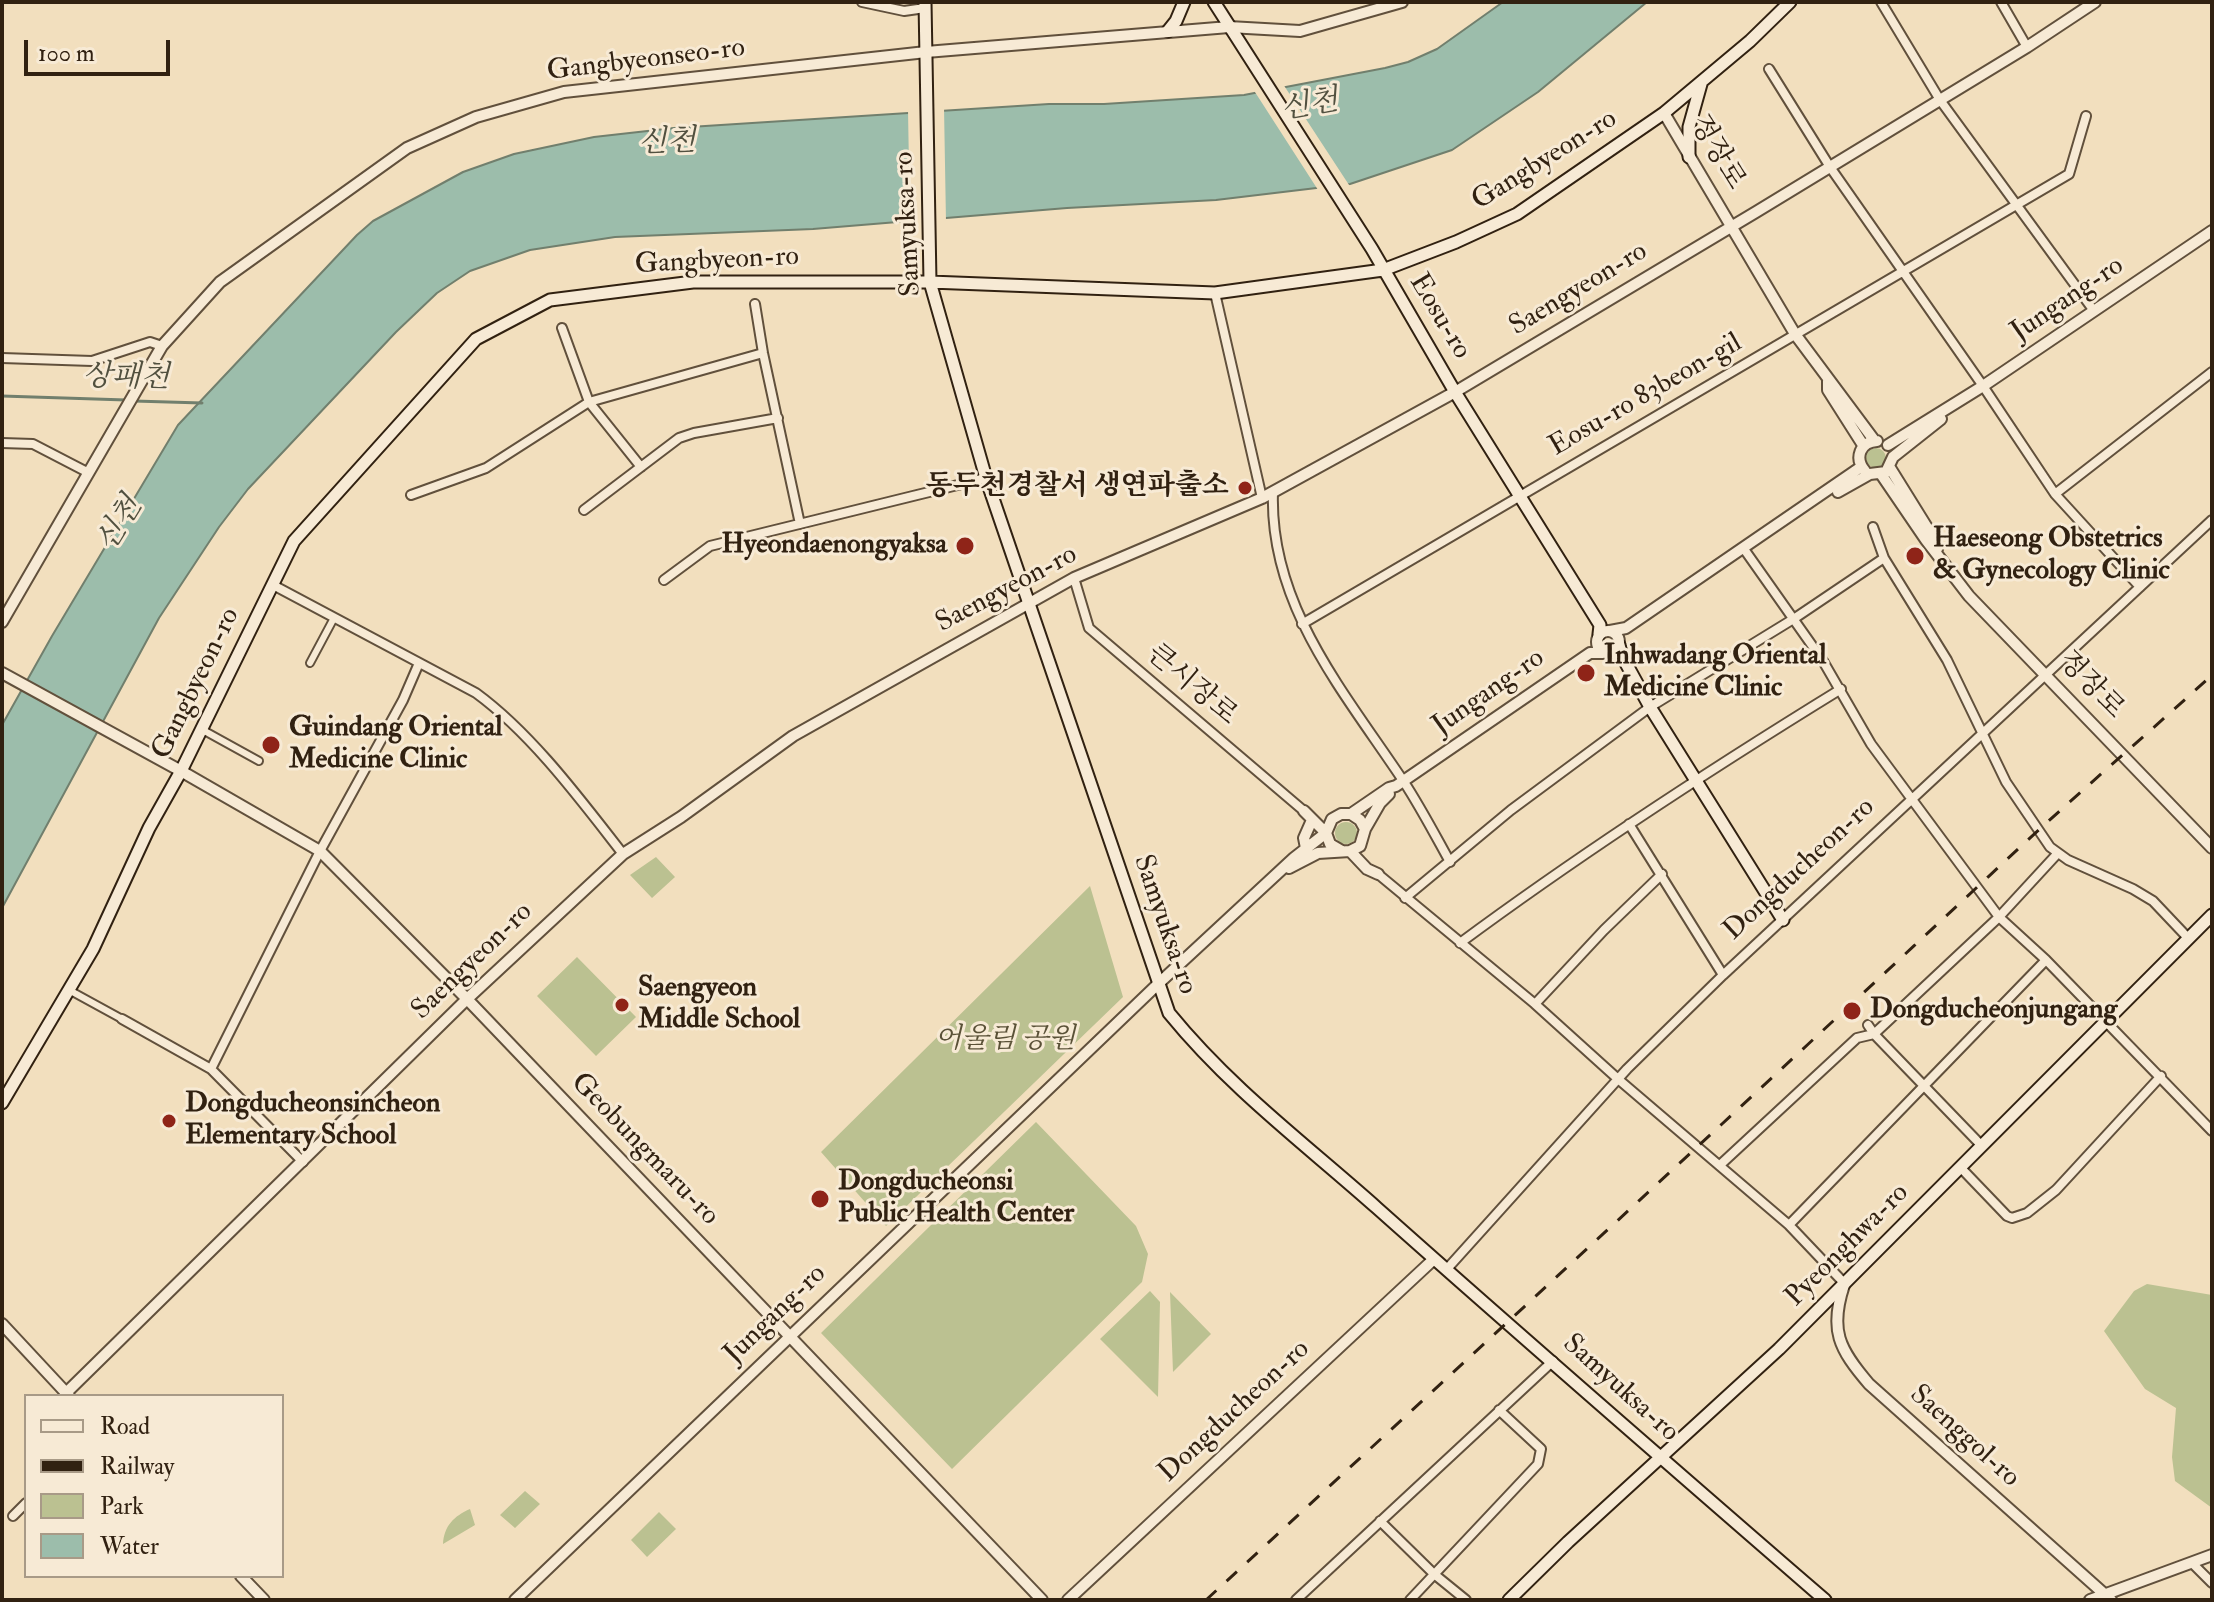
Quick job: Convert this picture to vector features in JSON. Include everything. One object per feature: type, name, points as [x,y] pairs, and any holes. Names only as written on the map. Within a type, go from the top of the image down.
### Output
[{"type":"main road","points":[[1168,31],[1184,2]]},
{"type":"main road","name":"Eosu-ro","points":[[1214,2],[1372,249],[1602,633]]},
{"type":"main road","name":"Gangbyeon-ro","points":[[2,1103],[93,949],[149,828],[181,771],[294,541],[476,339],[550,300],[693,282],[930,282],[1215,293],[1383,270],[1517,214],[1664,113],[1750,41],[1790,2]]},
{"type":"main road","name":"Samyuksa-ro","points":[[925,5],[930,282],[986,478],[1169,1013],[1239,1091],[1825,1600]]},
{"type":"main road","points":[[1689,157],[1689,127],[1701,84]]},
{"type":"main road","points":[[1614,652],[1783,920]]},
{"type":"main road","name":"Pyeonghwa-ro","points":[[1509,1600],[1845,1284],[2212,915]]},
{"type":"street","points":[[862,2],[904,11],[925,5]]},
{"type":"street","points":[[1229,27],[1300,31],[1402,2]]},
{"type":"street","points":[[1881,2],[1940,100],[2094,311]]},
{"type":"street","points":[[2001,2],[2027,47]]},
{"type":"street","name":"Saengyeon-ro","points":[[68,1394],[467,999],[623,854],[681,817],[793,736],[1074,578],[1262,498],[1455,392],[2027,47],[2080,6],[2095,2]]},
{"type":"street","name":"Gangbyeonseo-ro","points":[[92,468],[162,346],[220,282],[407,148],[476,117],[564,92],[926,52],[1229,27]]},
{"type":"street","points":[[1769,69],[1830,167],[2055,494],[2140,587]]},
{"type":"street","name":"정장로","points":[[1664,113],[1795,334],[1840,393],[1869,443]]},
{"type":"street","name":"Eosu-ro 83beon-gil","points":[[1302,624],[2069,174],[2086,116]]},
{"type":"street","name":"Jungang-ro","points":[[1950,408],[2212,231]]},
{"type":"street","points":[[1215,293],[1262,498]]},
{"type":"street","points":[[755,304],[800,524]]},
{"type":"street","points":[[562,328],[589,402],[641,467]]},
{"type":"street","points":[[2,358],[92,361],[150,342],[162,346]]},
{"type":"street","points":[[411,495],[486,468],[589,402],[763,353]]},
{"type":"street","points":[[2055,494],[2212,372]]},
{"type":"street","points":[[1879,468],[1858,456],[1869,443],[1888,445],[1950,408]]},
{"type":"street","points":[[1590,653],[1602,633],[1626,628],[1803,509],[1879,468],[1937,423],[1950,408]]},
{"type":"street","points":[[584,510],[679,438],[778,418]]},
{"type":"street","points":[[2,443],[33,444],[92,468],[2,622]]},
{"type":"street","name":"정장로","points":[[1888,445],[1879,468],[1931,534],[1938,555],[1969,596],[2212,848]]},
{"type":"street","points":[[664,580],[710,546],[986,478]]},
{"type":"street","points":[[1273,492],[1272,519],[1283,567],[1302,624],[1324,666],[1450,862]]},
{"type":"street","name":"Dongducheon-ro","points":[[1446,1270],[1618,1079],[1723,975],[2212,520]]},
{"type":"street","points":[[1873,527],[1884,558],[1947,660],[2006,782],[2050,847],[2068,860],[2153,901],[2189,939]]},
{"type":"street","points":[[1744,549],[1795,618],[1841,689],[1871,744],[1910,801]]},
{"type":"street","points":[[1405,898],[1511,810],[1650,707],[1795,618],[1884,558]]},
{"type":"street","name":"큰시장로","points":[[1074,578],[1089,628],[1304,811]]},
{"type":"street","points":[[273,585],[476,693],[499,710],[582,801],[623,854]]},
{"type":"street","points":[[310,663],[334,618]]},
{"type":"street","points":[[1614,652],[1626,628]]},
{"type":"street","points":[[1602,633],[1618,636],[1614,652]]},
{"type":"street","points":[[1602,633],[1614,652]]},
{"type":"street","name":"Jungang-ro","points":[[1400,784],[1590,653],[1614,652]]},
{"type":"street","points":[[211,1069],[320,851],[403,700],[419,663]]},
{"type":"street","name":"Geobungmaru-ro","points":[[2,673],[320,851],[467,999],[1042,1600]]},
{"type":"street","points":[[1460,943],[1559,869],[1695,779],[1841,689]]},
{"type":"street","points":[[201,729],[259,761]]},
{"type":"street","points":[[1351,814],[1400,784]]},
{"type":"street","points":[[1351,850],[1380,803],[1400,784]]},
{"type":"street","name":"Dongducheon-ro","points":[[1910,801],[1999,917],[2046,960],[2212,1131]]},
{"type":"street","points":[[1304,811],[1319,819],[1351,814],[1360,820],[1365,829]]},
{"type":"street","points":[[1304,811],[1326,833],[1330,844],[1351,850],[1366,860],[1405,898],[1535,1004],[1789,1225],[1845,1284]]},
{"type":"street","points":[[1284,870],[1326,833],[1332,819]]},
{"type":"street","points":[[1306,848],[1304,838],[1312,820]]},
{"type":"street","name":"Dongducheon-ro","points":[[1629,824],[1723,975]]},
{"type":"street","points":[[1284,870],[1318,853],[1351,850]]},
{"type":"street","points":[[1720,1165],[1857,1038],[1874,1034],[1999,917],[2058,853]]},
{"type":"street","name":"Jungang-ro","points":[[515,1600],[1158,984],[1284,870]]},
{"type":"street","points":[[1535,1004],[1662,874]]},
{"type":"street","points":[[1789,1225],[2046,960]]},
{"type":"street","points":[[68,990],[211,1069],[303,1162]]},
{"type":"street","points":[[1868,1025],[1981,1145]]},
{"type":"street","points":[[1960,1167],[2007,1216],[2021,1216],[2063,1183],[2161,1076]]},
{"type":"street","name":"Dongducheon-ro","points":[[1068,1600],[1434,1259]]},
{"type":"street","name":"Saenggol-ro","points":[[1845,1284],[1835,1317],[1840,1339],[1869,1384],[2108,1598]]},
{"type":"street","points":[[2,1324],[68,1394]]},
{"type":"street","points":[[1296,1600],[1553,1361]]},
{"type":"street","points":[[1410,1600],[1538,1464],[1541,1449],[1499,1410]]},
{"type":"street","points":[[13,1516],[24,1505]]},
{"type":"street","points":[[1380,1521],[1434,1574],[1466,1600]]},
{"type":"street","points":[[2090,1600],[2108,1598],[2212,1555]]},
{"type":"street","points":[[2192,1563],[2212,1583]]},
{"type":"street","points":[[243,1578],[264,1600]]},
{"type":"green space","points":[[1876,448],[1883,451],[1886,458],[1883,465],[1876,468],[1869,465],[1866,458],[1869,451]]},
{"type":"green space","points":[[1346,822],[1354,825],[1357,833],[1354,841],[1346,844],[1338,841],[1335,833],[1338,825]]},
{"type":"green space","points":[[656,857],[675,877],[652,898],[630,875]]},
{"type":"green space","name":"어울림 공원","points":[[1090,886],[1123,997],[886,1226],[821,1152]]},
{"type":"green space","points":[[577,957],[636,1017],[596,1056],[537,996]]},
{"type":"green space","points":[[1036,1122],[1136,1226],[1148,1254],[1142,1282],[952,1469],[821,1333]]},
{"type":"green space","points":[[2147,1284],[2212,1295],[2212,1508],[2175,1481],[2172,1457],[2176,1408],[2145,1389],[2104,1331],[2134,1291]]},
{"type":"green space","points":[[1150,1291],[1160,1302],[1158,1397],[1100,1339]]},
{"type":"green space","points":[[1170,1292],[1211,1334],[1173,1372]]},
{"type":"green space","points":[[525,1491],[540,1504],[515,1528],[500,1515]]},
{"type":"green space","points":[[470,1509],[475,1525],[443,1544],[451,1522]]},
{"type":"green space","points":[[659,1512],[676,1529],[647,1557],[631,1540]]},
{"type":"water","name":"신천","points":[[1503,2],[1647,2],[1538,92],[1452,150],[1350,184],[1216,200],[1067,208],[813,229],[615,237],[530,250],[470,271],[437,293],[396,332],[248,489],[219,527],[159,618],[2,908],[2,725],[178,425],[373,221],[463,172],[514,154],[594,137],[674,128],[1244,95],[1385,68],[1437,49]]},
{"type":"pier","points":[[1283,84],[1351,188],[1320,193],[1253,89]]},
{"type":"pier","points":[[944,107],[946,222],[910,225],[908,110]]},
{"type":"waterway","name":"상패천","points":[[2,396],[126,400]]},
{"type":"waterway","name":"상패천","points":[[134,401],[202,403]]},
{"type":"railway","points":[[1206,1600],[2029,839],[2212,675]]},
{"type":"place","name":"동두천경찰서 생연파출소","points":[[1245,488]]},
{"type":"place","name":"Hyeondaenongyaksa","points":[[965,546]]},
{"type":"place","name":"Haeseong Obstetrics & Gynecology Clinic","points":[[1915,556]]},
{"type":"place","name":"Inhwadang Oriental Medicine Clinic","points":[[1586,673]]},
{"type":"place","name":"Guindang Oriental Medicine Clinic","points":[[271,745]]},
{"type":"place","name":"Saengyeon Middle School","points":[[622,1005]]},
{"type":"place","name":"Dongducheonjungang","points":[[1852,1011]]},
{"type":"place","name":"Dongducheonsincheon Elementary School","points":[[169,1121]]},
{"type":"place","name":"Dongducheonsi Public Health Center","points":[[820,1199]]}]
